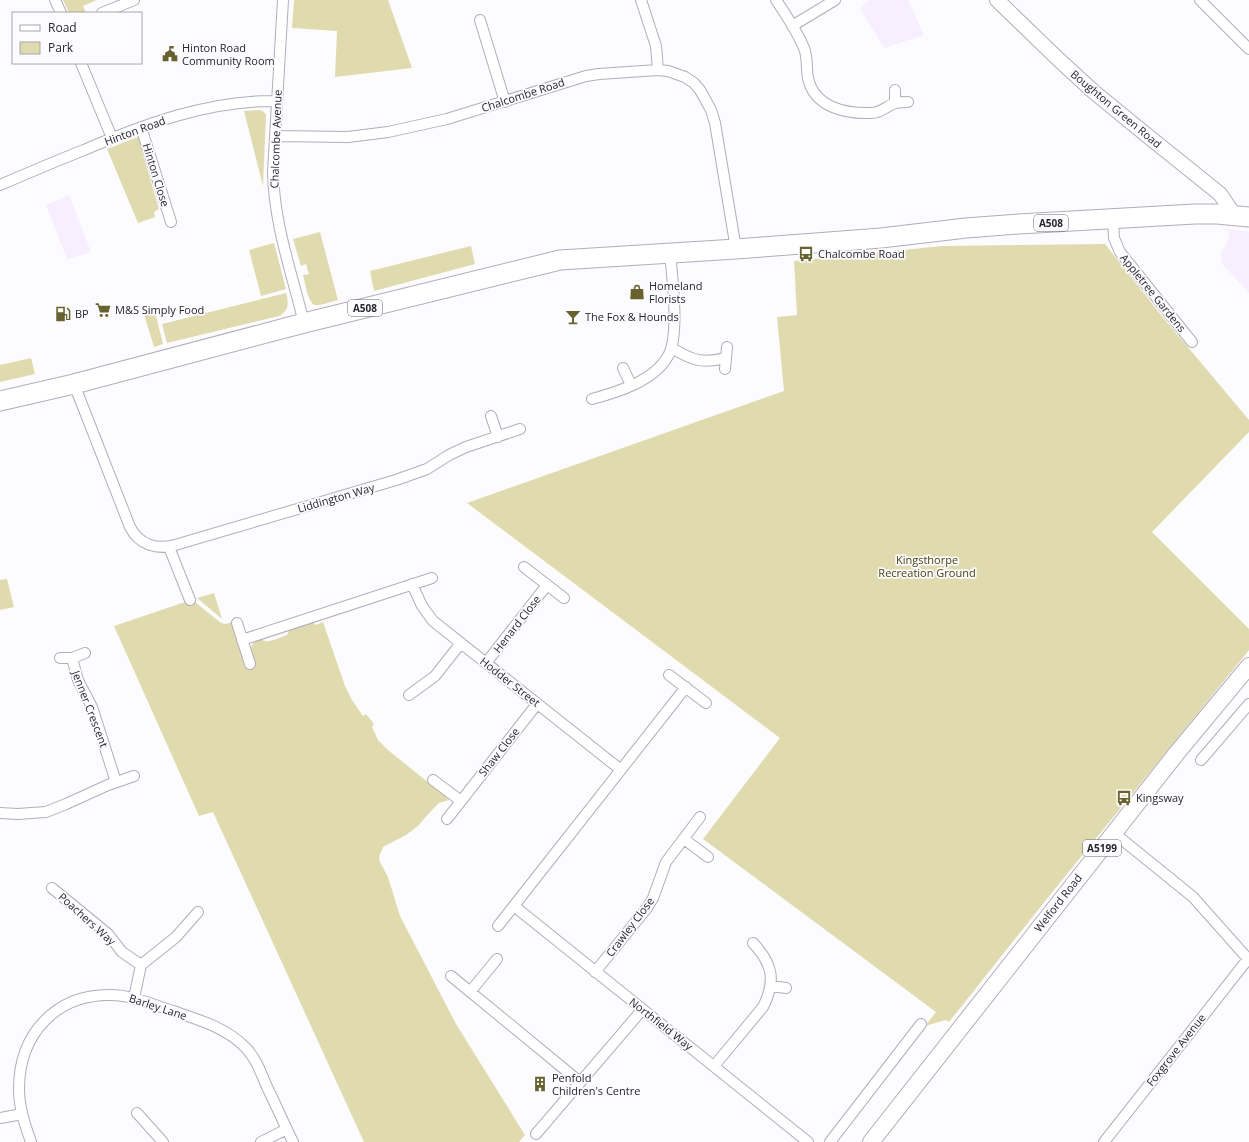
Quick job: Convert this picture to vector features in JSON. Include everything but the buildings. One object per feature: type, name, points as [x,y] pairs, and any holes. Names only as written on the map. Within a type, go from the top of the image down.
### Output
[{"type":"highway","name":"A508","points":[[0,401],[74,384],[304,323],[548,262],[571,258],[736,249],[899,236],[966,228],[1113,219],[1201,214],[1242,217]]},
{"type":"main road","name":"Welford Road","points":[[871,1142],[1176,754],[1249,666]]},
{"type":"street","points":[[55,0],[61,12]]},
{"type":"street","points":[[104,12],[134,0]]},
{"type":"street","name":"Chalcombe Avenue","points":[[283,0],[275,136],[274,184],[276,210],[304,323]]},
{"type":"street","points":[[641,0],[656,46],[658,70]]},
{"type":"street","points":[[776,0],[801,41],[806,53],[807,73],[811,88],[822,102],[831,107],[848,112],[872,114],[883,111],[896,103],[908,102]]},
{"type":"street","points":[[792,26],[835,0]]},
{"type":"street","name":"Boughton Green Road","points":[[997,0],[1103,100],[1220,194],[1242,217]]},
{"type":"street","points":[[1200,0],[1249,49]]},
{"type":"street","points":[[480,20],[505,102]]},
{"type":"street","points":[[81,64],[112,138]]},
{"type":"street","name":"Chalcombe Road","points":[[275,136],[348,137],[388,132],[447,119],[586,76],[668,70],[685,77],[694,83],[711,110],[716,129],[736,249]]},
{"type":"street","points":[[895,90],[896,103]]},
{"type":"street","name":"Hinton Road","points":[[0,185],[112,138],[180,115],[240,102],[277,101]]},
{"type":"street","name":"Hinton Close","points":[[141,127],[171,222]]},
{"type":"street","name":"Appletree Gardens","points":[[1113,219],[1114,238],[1120,252],[1192,342]]},
{"type":"street","points":[[592,399],[631,386],[655,371],[668,356],[672,348],[674,331],[670,252]]},
{"type":"street","points":[[672,348],[698,361],[716,361],[725,364],[727,347]]},
{"type":"street","points":[[623,368],[631,386]]},
{"type":"street","name":"Liddington Way","points":[[74,384],[126,519],[137,537],[145,543],[154,546],[169,547],[389,482],[427,469],[462,449],[520,430]]},
{"type":"street","points":[[491,416],[498,437]]},
{"type":"street","points":[[169,547],[190,600]]},
{"type":"street","name":"Henard Close","points":[[524,566],[564,598]]},
{"type":"street","points":[[242,640],[432,578]]},
{"type":"street","name":"Hodder Street","points":[[412,584],[427,614],[437,624],[621,770]]},
{"type":"street","name":"Henard Close","points":[[486,663],[548,585]]},
{"type":"street","points":[[237,623],[250,664]]},
{"type":"street","points":[[409,695],[435,676],[461,643]]},
{"type":"street","name":"Jenner Crescent","points":[[60,658],[72,658],[85,653]]},
{"type":"street","name":"Jenner Crescent","points":[[72,658],[78,680],[92,707],[116,782]]},
{"type":"street","points":[[670,675],[706,703]]},
{"type":"street","points":[[498,926],[686,687]]},
{"type":"street","name":"Shaw Close","points":[[446,819],[537,704]]},
{"type":"street","points":[[1201,760],[1249,704]]},
{"type":"street","points":[[0,813],[18,814],[46,812],[116,782],[134,776]]},
{"type":"street","points":[[433,780],[461,801]]},
{"type":"street","name":"Crawley Close","points":[[595,972],[647,908],[666,862],[700,817]]},
{"type":"street","points":[[1114,833],[1193,897],[1248,960]]},
{"type":"street","points":[[684,839],[708,857]]},
{"type":"street","name":"Poachers Way","points":[[52,888],[108,934],[122,952],[141,965]]},
{"type":"street","name":"Northfield Way","points":[[514,906],[808,1142]]},
{"type":"street","points":[[134,998],[141,965],[176,937],[198,912]]},
{"type":"street","points":[[714,1066],[763,1007],[769,995],[771,976],[768,966],[764,956],[753,943]]},
{"type":"street","points":[[470,992],[497,959]]},
{"type":"street","name":"Foxgrove Avenue","points":[[1104,1142],[1248,960]]},
{"type":"street","points":[[451,976],[580,1082]]},
{"type":"street","points":[[771,986],[786,988]]},
{"type":"street","name":"Barley Lane","points":[[31,1142],[22,1114],[19,1089],[22,1063],[32,1037],[47,1017],[72,1001],[85,997],[112,995],[134,998],[209,1024],[234,1038],[246,1048],[258,1066],[292,1142]]},
{"type":"street","points":[[536,1134],[642,1010]]},
{"type":"street","points":[[830,1142],[921,1024]]},
{"type":"street","points":[[137,1113],[163,1142]]},
{"type":"street","points":[[0,1118],[22,1114]]},
{"type":"street","points":[[260,1142],[286,1129]]},
{"type":"shaded area","points":[[869,0],[908,0],[924,35],[884,48],[860,8]]},
{"type":"shaded area","points":[[69,195],[91,252],[67,259],[46,205]]},
{"type":"shaded area","points":[[1226,229],[1249,232],[1249,293],[1223,265],[1221,260],[1221,254],[1230,237]]},
{"type":"green space","points":[[63,0],[97,0],[83,6],[86,12],[69,12]]},
{"type":"green space","points":[[294,0],[388,0],[412,68],[335,77],[337,31],[292,28]]},
{"type":"green space","points":[[260,110],[266,115],[263,186],[244,111]]},
{"type":"green space","points":[[138,137],[141,138],[144,145],[142,151],[159,209],[154,212],[155,217],[138,223],[107,149]]},
{"type":"green space","points":[[320,232],[338,300],[315,305],[310,300],[303,275],[309,274],[306,264],[301,266],[293,239]]},
{"type":"green space","points":[[274,243],[286,289],[261,296],[249,250]]},
{"type":"green space","name":"Kingsthorpe Recreation Ground","points":[[1105,244],[1161,315],[1249,420],[1249,432],[1152,532],[1249,629],[1249,650],[949,1022],[946,1020],[925,1026],[936,1012],[703,839],[780,738],[467,503],[784,391],[777,317],[797,315],[794,261],[942,246]]},
{"type":"green space","points":[[471,246],[475,264],[374,291],[370,271]]},
{"type":"green space","points":[[286,293],[288,300],[287,306],[285,312],[279,316],[167,343],[162,324]]},
{"type":"green space","points":[[154,308],[163,344],[154,347],[143,311]]},
{"type":"green space","points":[[31,358],[35,374],[0,382],[0,365]]},
{"type":"green space","points":[[7,579],[14,607],[0,610],[0,580]]},
{"type":"green space","points":[[214,593],[222,619],[197,598]]},
{"type":"green space","points":[[194,599],[195,602],[221,623],[226,624],[232,622],[247,668],[255,665],[251,647],[255,641],[274,640],[287,635],[290,629],[314,622],[315,625],[323,622],[345,686],[352,700],[363,716],[366,714],[374,724],[372,727],[378,740],[449,800],[439,803],[418,826],[406,835],[383,847],[379,857],[380,862],[388,877],[400,916],[456,1024],[525,1135],[519,1142],[364,1142],[213,812],[199,816],[114,626]]},
{"type":"place","name":"Hinton Road Community Room","points":[[170,54]]},
{"type":"place","name":"Chalcombe Road","points":[[806,254]]},
{"type":"place","name":"Homeland Florists","points":[[637,292]]},
{"type":"place","name":"M&S Simply Food","points":[[103,310]]},
{"type":"place","name":"BP","points":[[63,314]]},
{"type":"place","name":"The Fox & Hounds","points":[[573,317]]},
{"type":"place","name":"Kingsway","points":[[1124,798]]},
{"type":"place","name":"Penfold Children's Centre","points":[[540,1084]]}]
